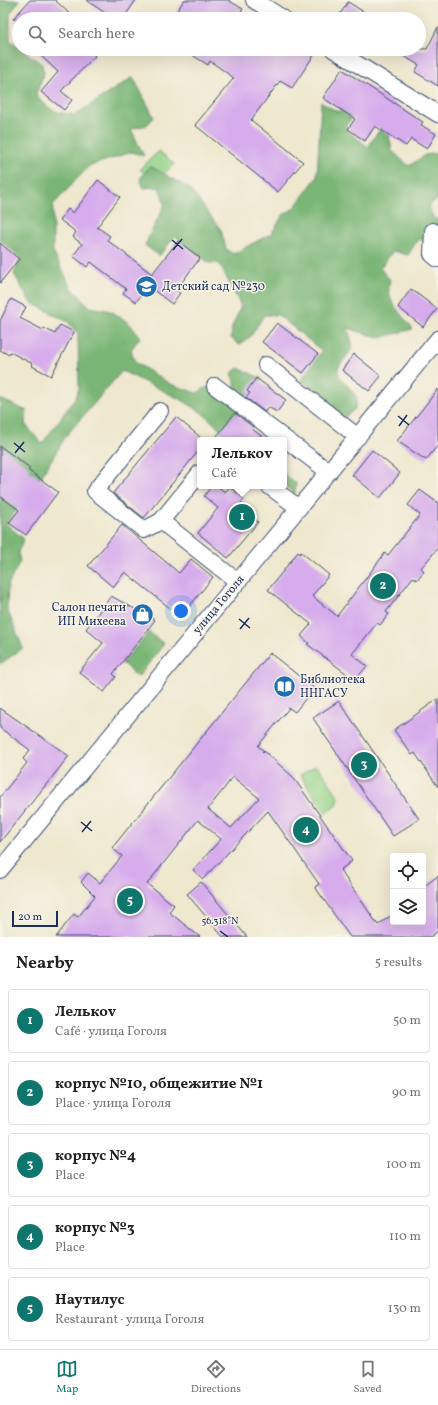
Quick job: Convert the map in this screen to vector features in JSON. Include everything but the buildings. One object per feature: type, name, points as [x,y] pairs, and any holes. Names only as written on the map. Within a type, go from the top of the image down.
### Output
[{"type":"street","points":[[254,0],[273,12]]},
{"type":"street","points":[[344,56],[438,114]]},
{"type":"street","points":[[433,231],[432,254],[438,259]]},
{"type":"street","name":"улица Гоголя","points":[[0,870],[438,339]]},
{"type":"street","points":[[266,365],[358,437]]},
{"type":"street","points":[[215,386],[283,437]]},
{"type":"street","points":[[160,411],[95,491],[144,530],[161,521],[197,477]]},
{"type":"street","points":[[287,440],[329,472]]},
{"type":"street","points":[[273,489],[299,508]]},
{"type":"street","points":[[161,521],[238,582]]},
{"type":"green space","points":[[0,0],[20,0],[10,14],[10,41],[12,42],[12,56],[31,56],[42,64],[44,73],[36,94],[45,104],[57,112],[75,115],[133,77],[154,117],[147,125],[131,129],[144,156],[132,152],[89,166],[53,205],[53,252],[71,287],[90,307],[111,311],[129,323],[140,337],[131,350],[135,362],[170,384],[197,393],[207,387],[226,394],[236,385],[231,374],[238,368],[261,378],[255,392],[257,398],[241,405],[231,428],[232,437],[230,437],[201,412],[180,399],[122,371],[66,436],[41,477],[6,524],[24,539],[18,552],[20,561],[8,585],[7,609],[23,648],[0,664],[0,399],[27,411],[25,424],[42,444],[76,397],[79,388],[78,334],[68,322],[30,302],[14,274],[21,258],[0,240]]},
{"type":"green space","points":[[347,100],[360,103],[345,129],[368,147],[386,120],[392,151],[409,166],[425,155],[438,153],[438,199],[428,206],[434,219],[438,219],[438,254],[419,238],[408,255],[393,251],[380,268],[390,280],[390,294],[395,306],[413,329],[379,338],[348,328],[353,348],[338,368],[339,376],[357,397],[355,409],[342,419],[327,398],[301,380],[322,351],[278,315],[264,315],[251,336],[239,345],[231,338],[232,327],[241,306],[219,263],[209,263],[175,236],[159,256],[145,245],[165,204],[159,187],[144,188],[140,179],[150,166],[189,188],[221,230],[226,249],[233,254],[272,233],[283,215],[294,208],[317,177],[321,102],[338,112]]},
{"type":"green space","points":[[159,151],[174,164],[154,184],[140,169]]},
{"type":"green space","points":[[287,476],[296,483],[295,494],[287,487]]},
{"type":"green space","points":[[149,632],[164,644],[138,677],[122,663]]},
{"type":"green space","points":[[315,766],[319,768],[339,797],[337,805],[326,813],[300,775]]},
{"type":"place","name":"Детский сад №230","points":[[146,287]]},
{"type":"place","name":"Лелькоv","points":[[242,517]]},
{"type":"place","name":"корпус №10, общежитие №1","points":[[383,586]]},
{"type":"place","name":"Салон печати ИП Михеева","points":[[142,615]]},
{"type":"place","name":"Библиотека ННГАСУ","points":[[284,687]]},
{"type":"place","name":"корпус №4","points":[[364,765]]},
{"type":"place","name":"корпус №3","points":[[306,830]]},
{"type":"place","name":"Наутилус","points":[[130,901]]}]
